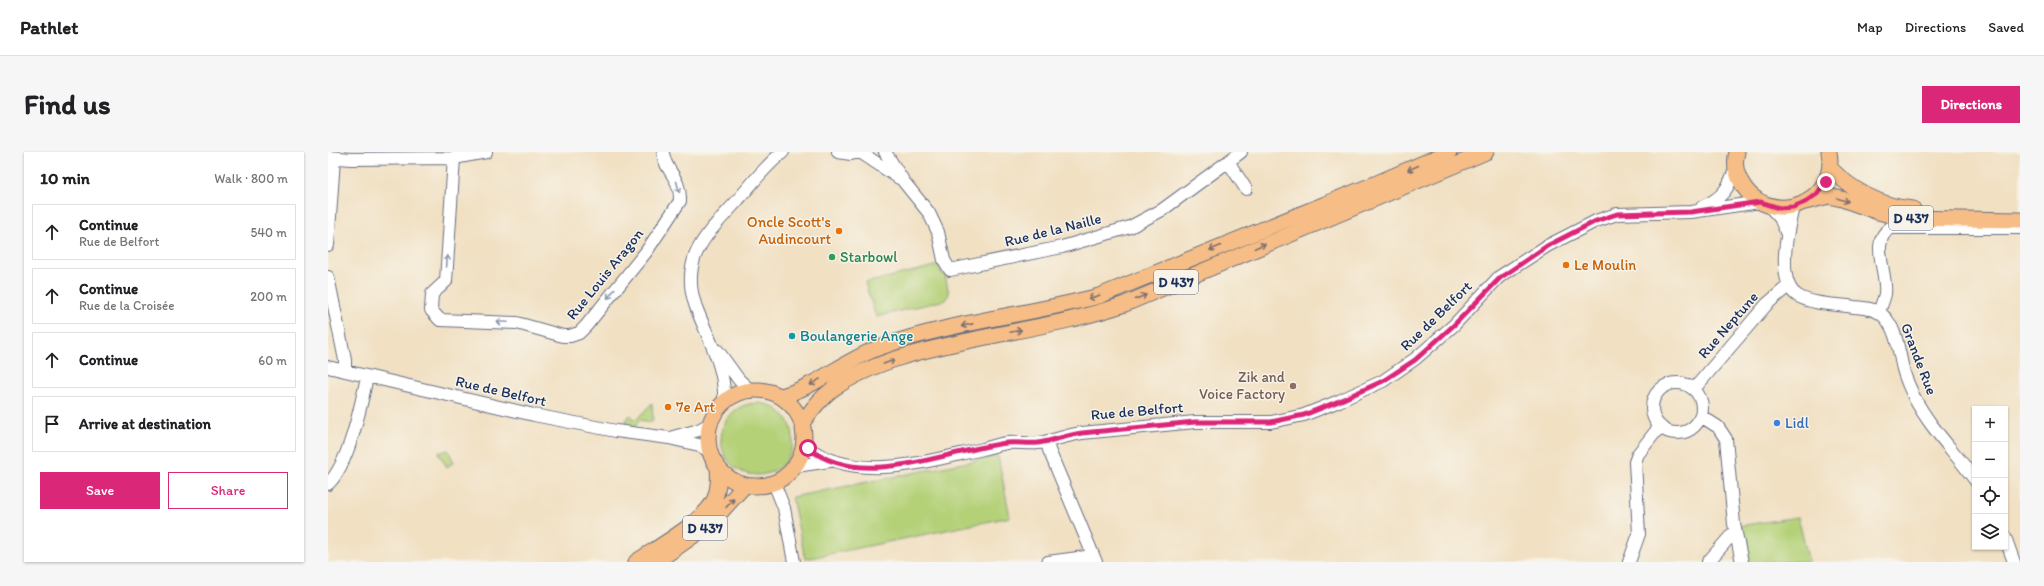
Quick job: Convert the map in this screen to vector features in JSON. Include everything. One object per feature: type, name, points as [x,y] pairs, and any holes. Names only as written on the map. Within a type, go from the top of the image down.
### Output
[{"type":"main road","name":"D 437","points":[[780,396],[796,392],[848,362],[879,347],[917,335],[1068,304],[1099,296],[1377,183],[1449,152]]},
{"type":"main road","name":"D 437","points":[[802,423],[819,401],[832,390],[853,376],[878,366],[931,348],[1078,318],[1125,304],[1486,152]]},
{"type":"main road","points":[[1736,157],[1744,187],[1764,204],[1779,208],[1799,205],[1817,194],[1826,182],[1830,168],[1829,152]]},
{"type":"main road","name":"D 437","points":[[1830,168],[1848,185],[1875,200],[1904,208],[2020,210]]},
{"type":"main road","name":"D 437","points":[[1799,205],[1829,196],[1878,212],[1903,218],[2020,220]]},
{"type":"main road","points":[[750,390],[766,391],[780,396],[797,412],[802,423],[804,445],[796,466],[787,475],[774,482],[756,486],[745,485],[730,478],[718,467],[710,452],[708,437],[711,423],[716,412],[724,402],[740,392],[750,390]]},
{"type":"main road","name":"D 437","points":[[656,555],[706,513],[715,499],[719,482],[718,467]]},
{"type":"main road","name":"D 437","points":[[636,562],[656,555],[710,524],[745,485]]},
{"type":"street","points":[[328,246],[333,173],[336,158],[396,156],[454,158],[486,152]]},
{"type":"street","name":"Rue Louis Aragon","points":[[454,158],[446,281],[432,294],[431,310],[440,320],[517,323],[556,334],[570,336],[579,333],[586,326],[646,252],[680,201],[680,191],[676,177],[665,162],[663,152]]},
{"type":"street","points":[[724,402],[725,388],[722,375],[712,341],[696,306],[692,290],[691,272],[695,256],[717,223],[767,166],[783,152]]},
{"type":"street","points":[[838,152],[852,154],[860,152],[904,182]]},
{"type":"street","points":[[885,152],[904,182]]},
{"type":"street","name":"Rue de la Naille","points":[[904,182],[929,212],[938,232],[944,260],[950,270],[1062,247],[1130,227],[1162,210],[1241,152]]},
{"type":"street","points":[[1691,212],[1717,200],[1728,187],[1736,157]]},
{"type":"street","points":[[1229,162],[1246,189]]},
{"type":"street","points":[[1764,204],[1780,218],[1786,234],[1785,275],[1788,286],[1797,295],[1810,301],[1879,312],[1885,294],[1880,241],[1882,233],[1890,228],[2020,228]]},
{"type":"street","name":"Rue de Belfort","points":[[796,466],[830,461],[878,468],[919,462],[1008,443],[1038,443],[1065,435],[1195,422],[1271,422],[1304,415],[1383,381],[1415,360],[1454,325],[1500,278],[1547,246],[1596,221],[1617,214],[1691,212],[1764,204]]},
{"type":"street","points":[[1786,234],[1799,205]]},
{"type":"street","points":[[328,277],[345,360],[345,370]]},
{"type":"street","name":"Rue Neptune","points":[[1694,389],[1767,304],[1788,286]]},
{"type":"street","name":"Grande Rue","points":[[1879,312],[1888,321],[1895,338],[1903,371],[1914,396],[1935,429],[1973,478]]},
{"type":"street","points":[[712,341],[739,380],[750,390]]},
{"type":"street","name":"Rue de Belfort","points":[[328,367],[549,418],[616,431],[669,438],[699,445],[710,452]]},
{"type":"street","points":[[328,484],[338,473],[346,455],[368,377]]},
{"type":"street","points":[[1678,382],[1686,384],[1694,389],[1701,399],[1701,416],[1697,423],[1686,431],[1672,432],[1660,426],[1654,419],[1652,402],[1656,394],[1669,384],[1678,382]]},
{"type":"street","points":[[1701,416],[1718,427],[1726,439],[1735,531],[1742,562]]},
{"type":"street","name":"Rue de Belfort","points":[[669,438],[699,430],[711,423]]},
{"type":"street","points":[[1629,562],[1639,534],[1635,462],[1638,454],[1660,426]]},
{"type":"street","points":[[1047,441],[1049,450],[1095,559],[1048,562]]},
{"type":"street","name":"Rue de Belfort","points":[[804,445],[830,461]]},
{"type":"street","points":[[774,482],[784,508],[794,562]]},
{"type":"street","points":[[1708,562],[1735,531]]},
{"type":"street","points":[[2008,545],[2014,562]]},
{"type":"street","points":[[628,562],[656,555]]},
{"type":"green space","points":[[939,265],[942,274],[945,274],[949,294],[945,300],[876,317],[865,283]]},
{"type":"green space","points":[[652,403],[653,419],[651,422],[640,420],[635,427],[627,426],[626,420],[630,415],[636,420]]},
{"type":"green space","points":[[750,403],[764,403],[771,405],[783,413],[791,425],[793,439],[791,453],[783,465],[771,473],[764,475],[750,475],[743,473],[731,465],[723,453],[721,446],[721,432],[723,425],[731,413],[743,405]]},
{"type":"green space","points":[[448,450],[454,462],[447,467],[438,453]]},
{"type":"green space","points":[[998,456],[1010,517],[805,559],[792,497]]},
{"type":"green space","points":[[1798,517],[1809,562],[1747,562],[1738,526]]},
{"type":"place","name":"Oncle Scott's Audincourt","points":[[839,231]]},
{"type":"place","name":"Starbowl","points":[[832,257]]},
{"type":"place","name":"Le Moulin","points":[[1566,265]]},
{"type":"place","name":"Boulangerie Ange","points":[[792,336]]},
{"type":"place","name":"Zik and Voice Factory","points":[[1293,386]]},
{"type":"place","name":"7e Art","points":[[668,407]]},
{"type":"place","name":"Lidl","points":[[1777,423]]},
{"type":"route","points":[[808,448],[830,461],[878,468],[919,462],[1008,443],[1038,443],[1065,435],[1195,422],[1271,422],[1304,415],[1383,381],[1415,360],[1454,325],[1485,291],[1500,278],[1547,246],[1596,221],[1617,214],[1642,212],[1691,212],[1760,202],[1779,208],[1793,207],[1805,202],[1817,194],[1826,182]]}]
